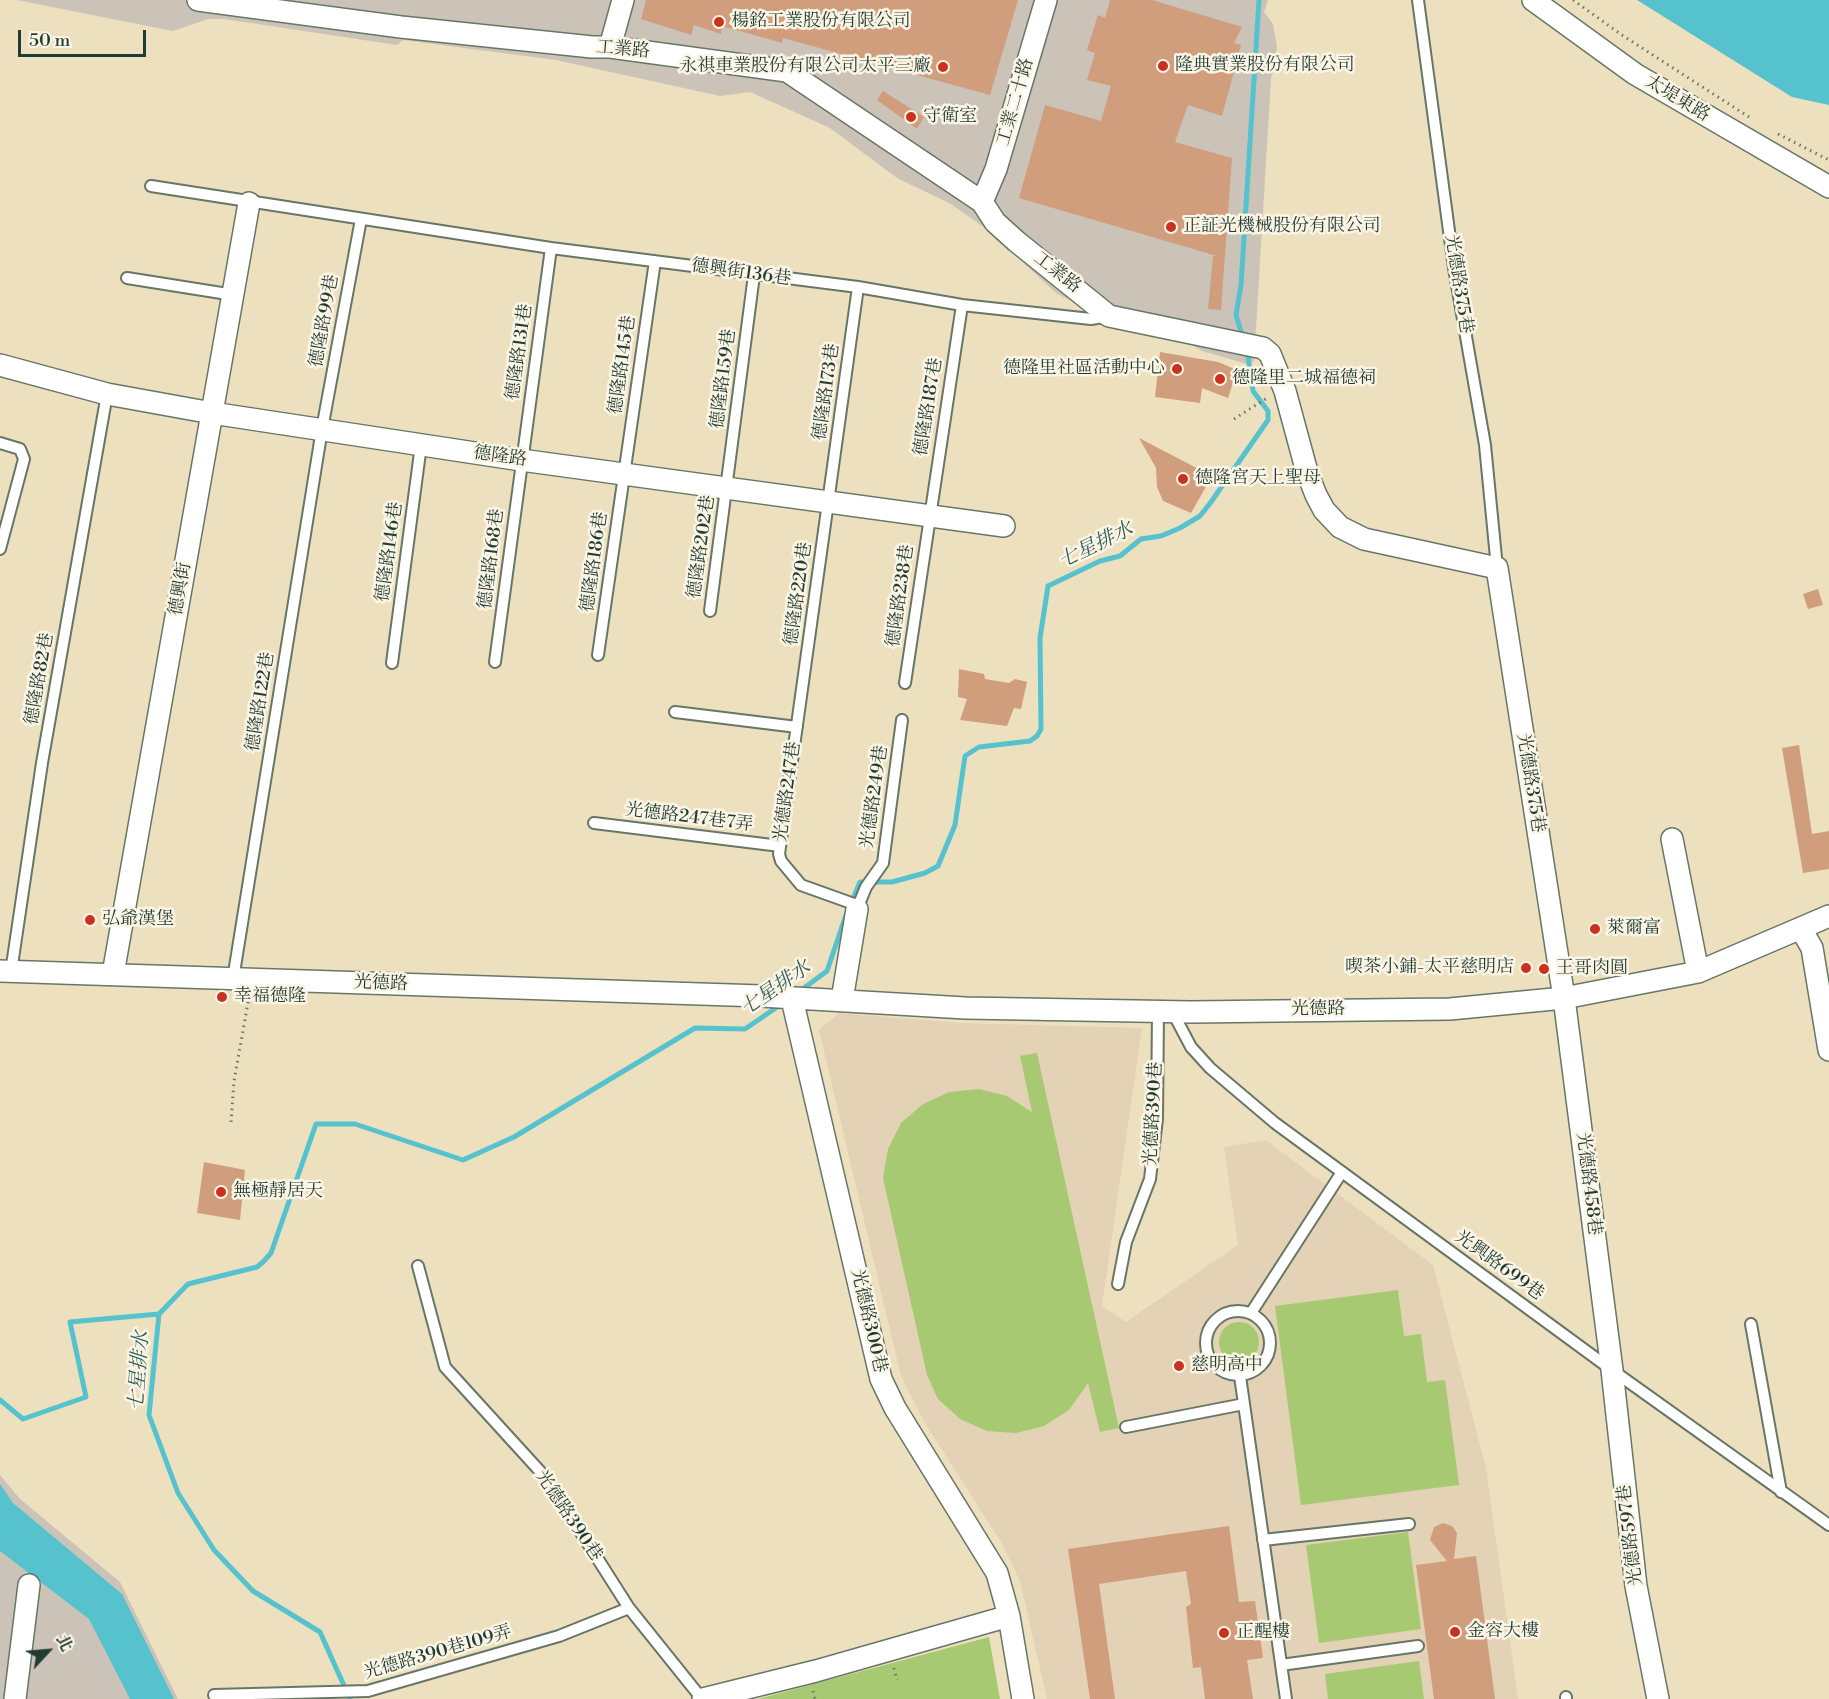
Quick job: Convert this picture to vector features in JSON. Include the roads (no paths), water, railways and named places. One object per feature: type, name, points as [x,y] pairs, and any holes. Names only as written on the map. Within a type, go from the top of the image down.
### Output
[{"type":"street","name":"工業路","points":[[202,0],[401,27],[592,48],[610,47],[787,71],[981,202],[995,222],[1109,316]]},
{"type":"street","points":[[610,47],[623,0]]},
{"type":"street","name":"工業二十路","points":[[981,202],[996,169],[1046,0]]},
{"type":"street","name":"太堤東路","points":[[1533,0],[1635,74],[1829,188]]},
{"type":"street","name":"德興街","points":[[113,974],[249,203]]},
{"type":"street","name":"德興街136巷","points":[[1109,316],[1253,345],[1270,354],[1285,391],[1306,472],[1323,510],[1333,522],[1353,536],[1497,568]]},
{"type":"street","name":"德隆路","points":[[0,365],[107,394],[212,412],[521,460],[929,513],[1004,526]]},
{"type":"street","name":"光德路375巷","points":[[1497,568],[1564,998]]},
{"type":"street","points":[[1672,839],[1698,972]]},
{"type":"street","points":[[842,1000],[847,903]]},
{"type":"street","name":"光德路","points":[[5,971],[761,996],[965,1008],[1165,1011],[1450,1009],[1564,998],[1698,972],[1801,930],[1829,916]]},
{"type":"street","points":[[1801,930],[1812,948],[1829,1050]]},
{"type":"street","name":"光德路458巷","points":[[1564,998],[1612,1370]]},
{"type":"street","name":"光德路300巷","points":[[792,999],[881,1379],[895,1408],[990,1560],[1003,1589],[1023,1699]]},
{"type":"street","name":"光德路597巷","points":[[1612,1370],[1636,1586],[1658,1699]]},
{"type":"street","points":[[15,1699],[29,1584]]},
{"type":"street","name":"光德路390巷","points":[[702,1699],[796,1676],[1009,1616]]},
{"type":"lane","name":"光德路375巷","points":[[1418,0],[1454,268],[1485,444],[1497,568]]},
{"type":"lane","name":"德興街136巷","points":[[151,186],[551,248],[858,287],[962,305],[1090,319],[1109,316]]},
{"type":"lane","name":"德隆路99巷","points":[[322,429],[361,219]]},
{"type":"lane","name":"德隆路131巷","points":[[521,460],[551,248]]},
{"type":"lane","name":"德隆路145巷","points":[[625,474],[655,261]]},
{"type":"lane","name":"德隆路159巷","points":[[727,487],[754,275]]},
{"type":"lane","points":[[127,278],[234,295]]},
{"type":"lane","name":"德隆路173巷","points":[[829,501],[858,287]]},
{"type":"lane","name":"德隆路187巷","points":[[929,513],[962,305]]},
{"type":"lane","name":"德隆路82巷","points":[[5,971],[107,394]]},
{"type":"lane","name":"德隆路122巷","points":[[242,980],[322,429]]},
{"type":"lane","points":[[0,443],[20,448],[24,459],[0,549]]},
{"type":"lane","name":"德隆路146巷","points":[[392,663],[421,445]]},
{"type":"lane","name":"德隆路168巷","points":[[495,662],[521,460]]},
{"type":"lane","name":"德隆路186巷","points":[[598,655],[625,474]]},
{"type":"lane","name":"德隆路202巷","points":[[710,611],[727,487]]},
{"type":"lane","name":"德隆路220巷","points":[[802,691],[829,501]]},
{"type":"lane","name":"德隆路238巷","points":[[905,683],[929,513]]},
{"type":"lane","name":"光德路247巷","points":[[802,691],[780,846],[781,861],[801,885],[847,903]]},
{"type":"lane","points":[[675,712],[797,727]]},
{"type":"lane","name":"光德路249巷","points":[[847,903],[866,887],[883,863],[902,720]]},
{"type":"lane","name":"光德路247巷7弄","points":[[594,823],[780,846]]},
{"type":"lane","name":"光興路699巷","points":[[1165,1011],[1191,1047],[1210,1068],[1275,1122],[1612,1370],[1829,1525]]},
{"type":"lane","name":"光德路390巷","points":[[1118,1284],[1126,1242],[1150,1179],[1165,1011]]},
{"type":"lane","points":[[1251,1313],[1342,1172]]},
{"type":"lane","name":"光德路390巷","points":[[418,1266],[445,1367],[547,1479],[629,1608],[702,1699]]},
{"type":"lane","points":[[1229,1312],[1251,1313],[1267,1328],[1270,1349],[1259,1367],[1240,1376],[1230,1375],[1212,1363],[1205,1344],[1212,1324],[1229,1312]]},
{"type":"lane","points":[[1751,1324],[1781,1492]]},
{"type":"lane","points":[[1240,1376],[1286,1699]]},
{"type":"lane","points":[[1126,1427],[1244,1404]]},
{"type":"lane","points":[[1263,1540],[1409,1524]]},
{"type":"lane","name":"光德路390巷109弄","points":[[214,1695],[359,1692],[559,1636],[629,1608]]},
{"type":"lane","points":[[1281,1665],[1419,1646]]},
{"type":"water","points":[[1637,0],[1829,0],[1829,105],[1792,97]]},
{"type":"water","points":[[0,1484],[13,1503],[122,1594],[174,1699],[130,1699],[89,1619],[0,1551]]},
{"type":"waterway","name":"七星排水","points":[[1243,338],[1236,315],[1241,285],[1259,0]]},
{"type":"waterway","name":"七星排水","points":[[851,904],[860,882],[892,882],[925,873],[938,866],[955,825],[965,756],[979,747],[1030,741],[1037,736],[1041,729],[1040,638],[1048,586],[1100,561],[1120,556],[1141,539],[1161,536],[1180,528],[1200,516],[1211,502],[1268,420],[1268,411],[1253,391],[1247,350]]},
{"type":"waterway","name":"七星排水","points":[[800,991],[827,971],[846,915]]},
{"type":"waterway","name":"七星排水","points":[[350,1699],[320,1632],[253,1591],[214,1550],[178,1493],[149,1415],[159,1314],[188,1284],[257,1267],[271,1253],[316,1124],[355,1124],[463,1160],[514,1137],[695,1028],[745,1029],[780,1005]]},
{"type":"waterway","points":[[0,1400],[23,1419],[86,1397],[70,1322],[159,1314]]},
{"type":"place","name":"楊銘工業股份有限公司","points":[[719,22]]},
{"type":"place","name":"隆典實業股份有限公司","points":[[1163,66]]},
{"type":"place","name":"永祺車業股份有限公司太平三廠","points":[[943,67]]},
{"type":"place","name":"守衛室","points":[[911,117]]},
{"type":"place","name":"正証光機械股份有限公司","points":[[1171,227]]},
{"type":"place","name":"德隆里社區活動中心","points":[[1177,369]]},
{"type":"place","name":"德隆里二城福德祠","points":[[1220,379]]},
{"type":"place","name":"德隆宮天上聖母","points":[[1183,479]]},
{"type":"place","name":"弘爺漢堡","points":[[90,920]]},
{"type":"place","name":"萊爾富","points":[[1595,929]]},
{"type":"place","name":"喫茶小鋪-太平慈明店","points":[[1526,968]]},
{"type":"place","name":"王哥肉圓","points":[[1544,969]]},
{"type":"place","name":"幸福德隆","points":[[222,997]]},
{"type":"place","name":"無極靜居天","points":[[221,1192]]},
{"type":"place","name":"慈明高中","points":[[1179,1366]]},
{"type":"place","name":"金容大樓","points":[[1455,1632]]},
{"type":"place","name":"正醒樓","points":[[1224,1633]]}]
